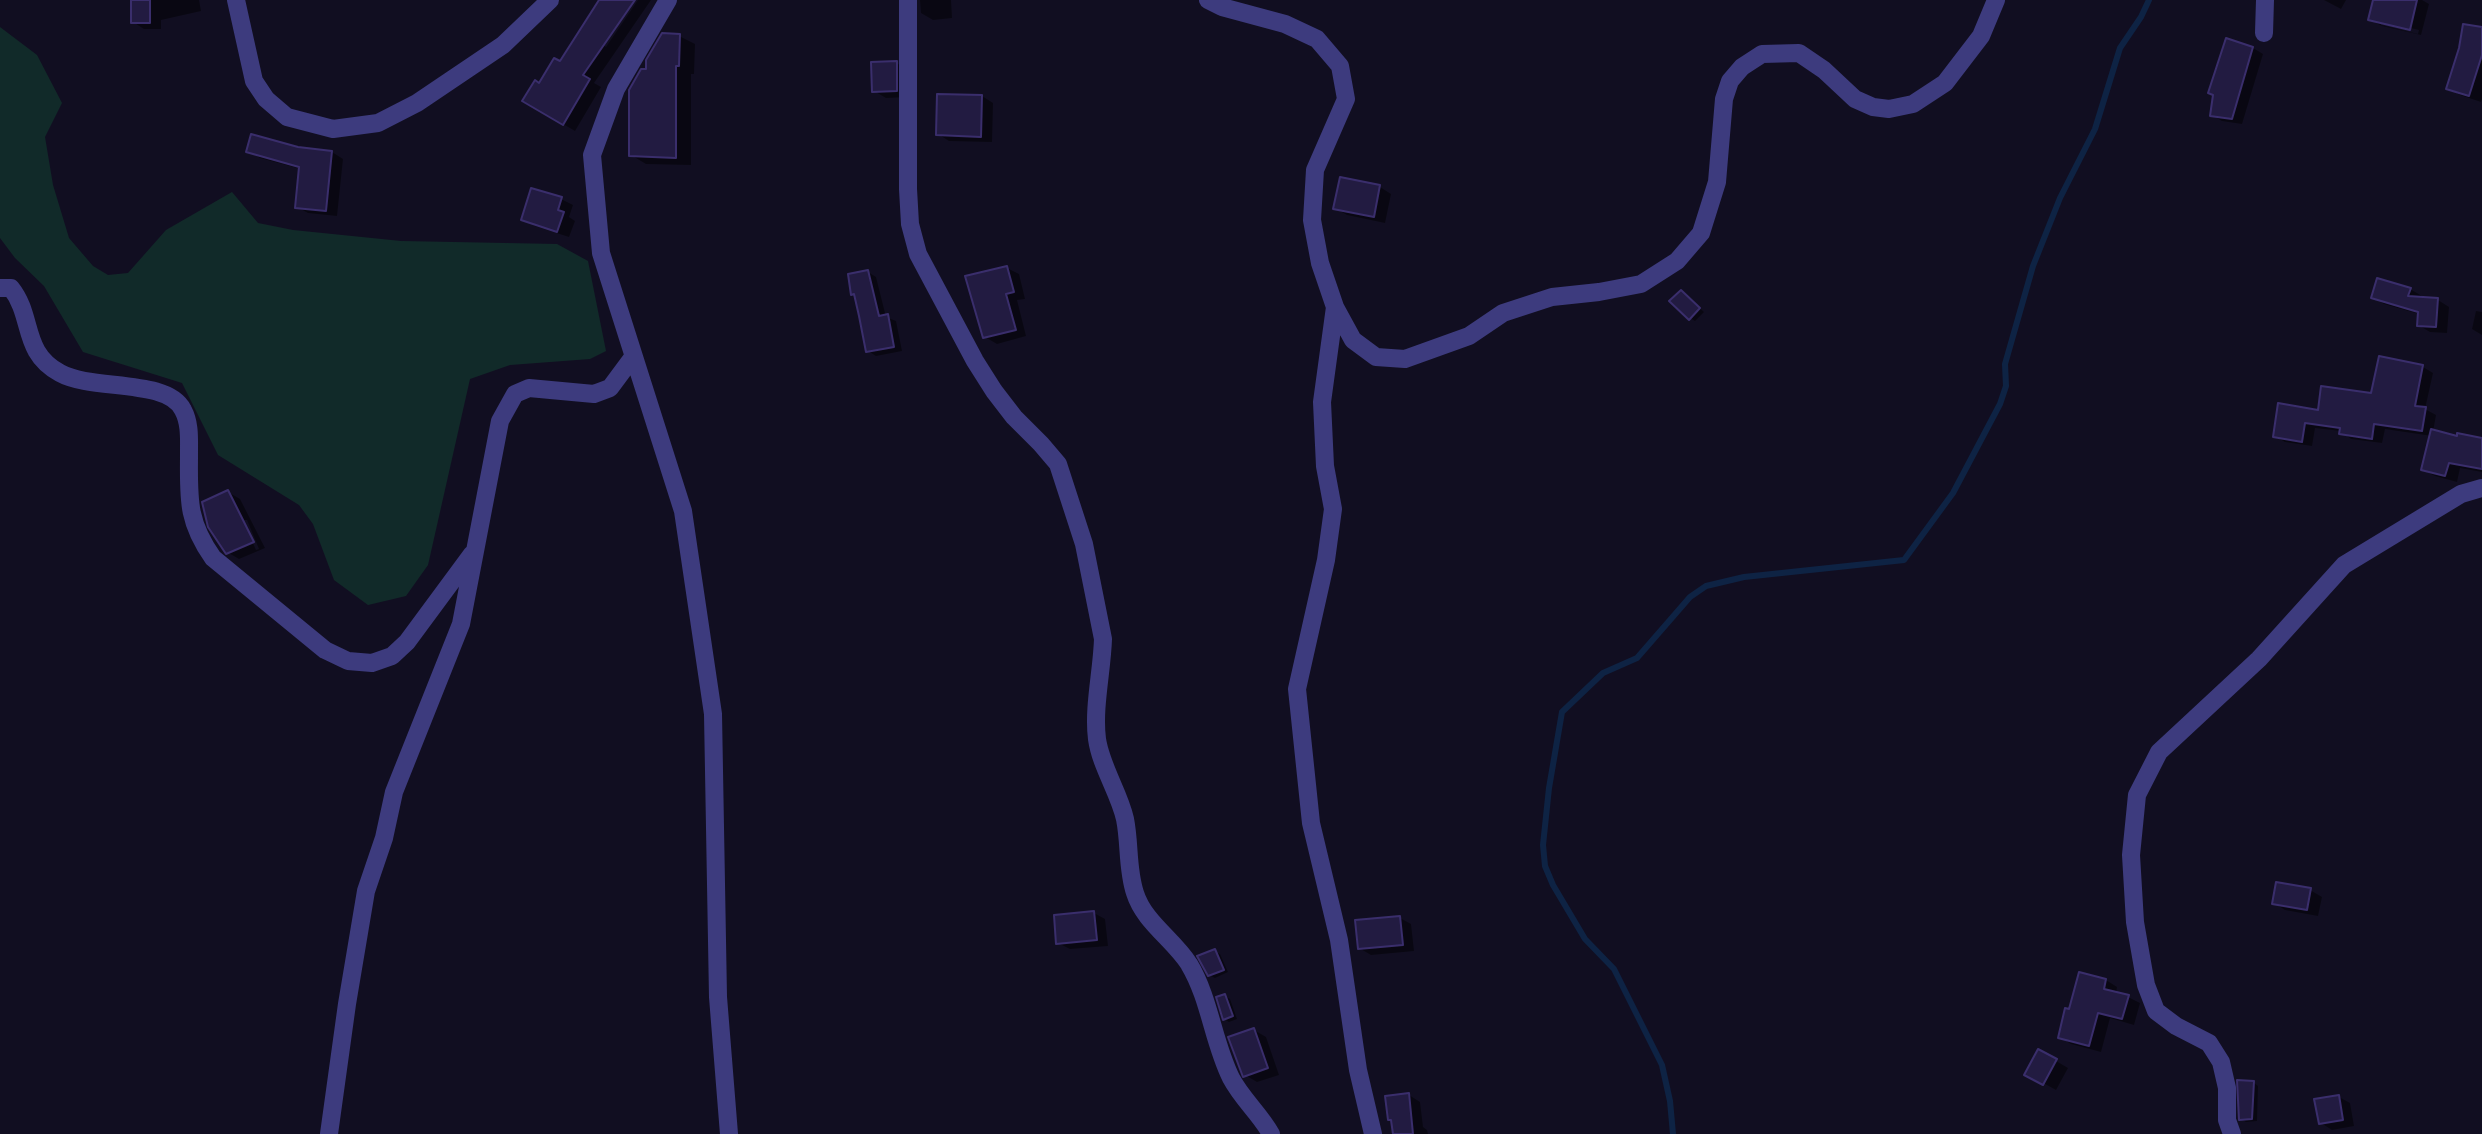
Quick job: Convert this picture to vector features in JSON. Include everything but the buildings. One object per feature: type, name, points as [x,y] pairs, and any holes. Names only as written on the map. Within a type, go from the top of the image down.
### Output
[{"type":"street","points":[[236,0],[254,81],[266,99],[287,117],[333,129],[378,123],[417,103],[503,45],[550,0]]},
{"type":"street","points":[[668,0],[616,89],[592,155],[601,253],[683,511],[713,714],[718,997],[729,1134]]},
{"type":"street","points":[[908,0],[908,189],[910,224],[918,254],[994,390],[1014,417],[1058,464],[1084,544],[1103,639],[1097,740],[1125,821],[1135,894],[1141,908],[1175,944],[1190,966],[1201,988],[1231,1077],[1245,1100],[1262,1117],[1271,1134]]},
{"type":"street","points":[[1208,0],[1222,7],[1285,24],[1317,39],[1340,66],[1346,99],[1315,170],[1312,220],[1320,263],[1335,307],[1353,340],[1376,358],[1405,359],[1469,336],[1503,313],[1552,297],[1640,284],[1677,261],[1701,233],[1717,181],[1724,99],[1730,81],[1742,67],[1762,54],[1799,53],[1824,70],[1854,99],[1873,107],[1889,109],[1913,104],[1945,83],[1981,36],[1996,0]]},
{"type":"street","points":[[2264,33],[2265,0]]},
{"type":"street","points":[[0,288],[11,288],[18,297],[35,352],[59,373],[84,383],[150,390],[171,396],[183,409],[188,428],[189,506],[202,543],[213,558],[325,650],[348,661],[372,663],[393,656],[407,642],[475,550]]},
{"type":"street","points":[[1335,307],[1322,402],[1325,466],[1333,509],[1326,560],[1297,689],[1311,823],[1339,940],[1357,1070],[1373,1134]]},
{"type":"street","points":[[329,1134],[348,994],[366,891],[384,838],[394,792],[461,624],[500,421],[514,394],[529,388],[594,394],[610,388],[633,357]]},
{"type":"street","points":[[2231,1134],[2227,1120],[2227,1088],[2221,1062],[2209,1043],[2176,1026],[2156,1011],[2146,985],[2135,922],[2131,855],[2137,795],[2159,752],[2259,659],[2344,565],[2461,494],[2482,488]]},
{"type":"green space","points":[[0,27],[37,55],[62,103],[45,137],[53,185],[69,238],[93,266],[108,275],[128,273],[166,230],[232,192],[258,223],[293,230],[401,241],[557,244],[588,261],[606,351],[590,359],[510,365],[470,379],[428,565],[406,596],[368,605],[334,580],[313,524],[299,505],[218,455],[182,383],[83,352],[44,286],[15,258],[0,238]]},
{"type":"waterway","points":[[1673,1134],[1670,1101],[1662,1065],[1614,969],[1585,939],[1553,885],[1545,866],[1543,845],[1549,788],[1562,712],[1603,673],[1637,658],[1690,597],[1706,586],[1744,577],[1904,560],[1953,493],[2000,404],[2006,386],[2005,364],[2033,266],[2060,198],[2095,129],[2120,48],[2149,0]]}]
